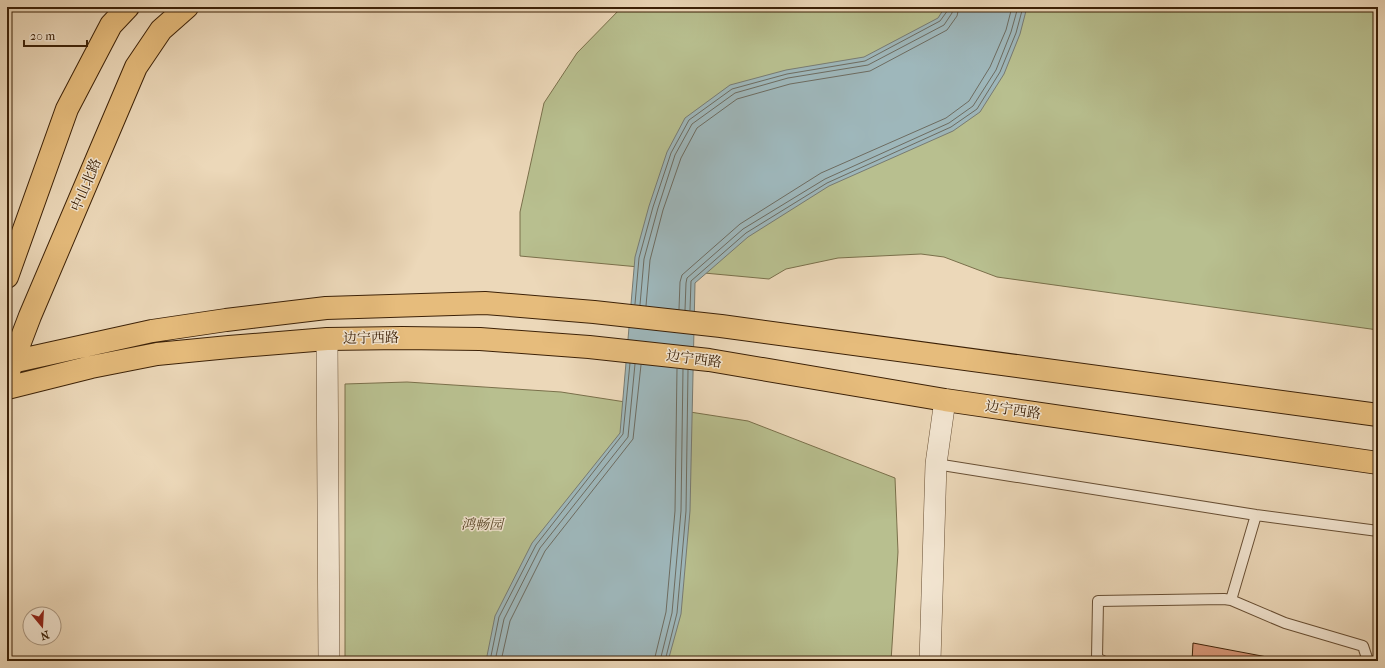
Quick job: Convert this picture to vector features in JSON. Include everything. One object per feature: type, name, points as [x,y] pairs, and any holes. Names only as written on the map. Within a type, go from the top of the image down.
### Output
[{"type":"main road","points":[[7,276],[67,109],[111,25],[128,7]]},
{"type":"main road","name":"中山北路","points":[[9,367],[136,67],[161,30],[187,7]]},
{"type":"main road","points":[[9,367],[152,331],[326,308],[485,303],[594,312],[721,326],[1378,415]]},
{"type":"main road","name":"边宁西路","points":[[7,388],[91,367],[157,354],[229,346],[327,339],[480,339],[589,347],[709,360],[945,400],[1378,463]]},
{"type":"street","points":[[327,339],[329,661]]},
{"type":"street","points":[[930,661],[936,464],[945,400]]},
{"type":"lane","points":[[936,464],[1256,515],[1378,531]]},
{"type":"lane","points":[[1231,600],[1256,515]]},
{"type":"lane","points":[[1103,661],[1097,658],[1098,601],[1231,600],[1285,623],[1363,646],[1368,661]]},
{"type":"green space","points":[[622,7],[1378,7],[1378,330],[997,277],[944,257],[921,254],[838,258],[786,269],[769,279],[520,256],[520,212],[544,103],[577,53]]},
{"type":"green space","name":"鸿畅园","points":[[407,382],[561,392],[748,421],[895,478],[898,552],[891,661],[345,661],[345,384]]},
{"type":"water","points":[[945,7],[1027,7],[1020,34],[1004,74],[980,112],[953,131],[829,186],[748,237],[695,283],[690,511],[681,614],[668,661],[486,661],[495,616],[532,543],[620,433],[635,257],[649,206],[667,152],[685,118],[730,85],[786,70],[864,57],[938,18]]},
{"type":"building","points":[[1193,643],[1283,660],[1283,661],[1192,661]]}]
